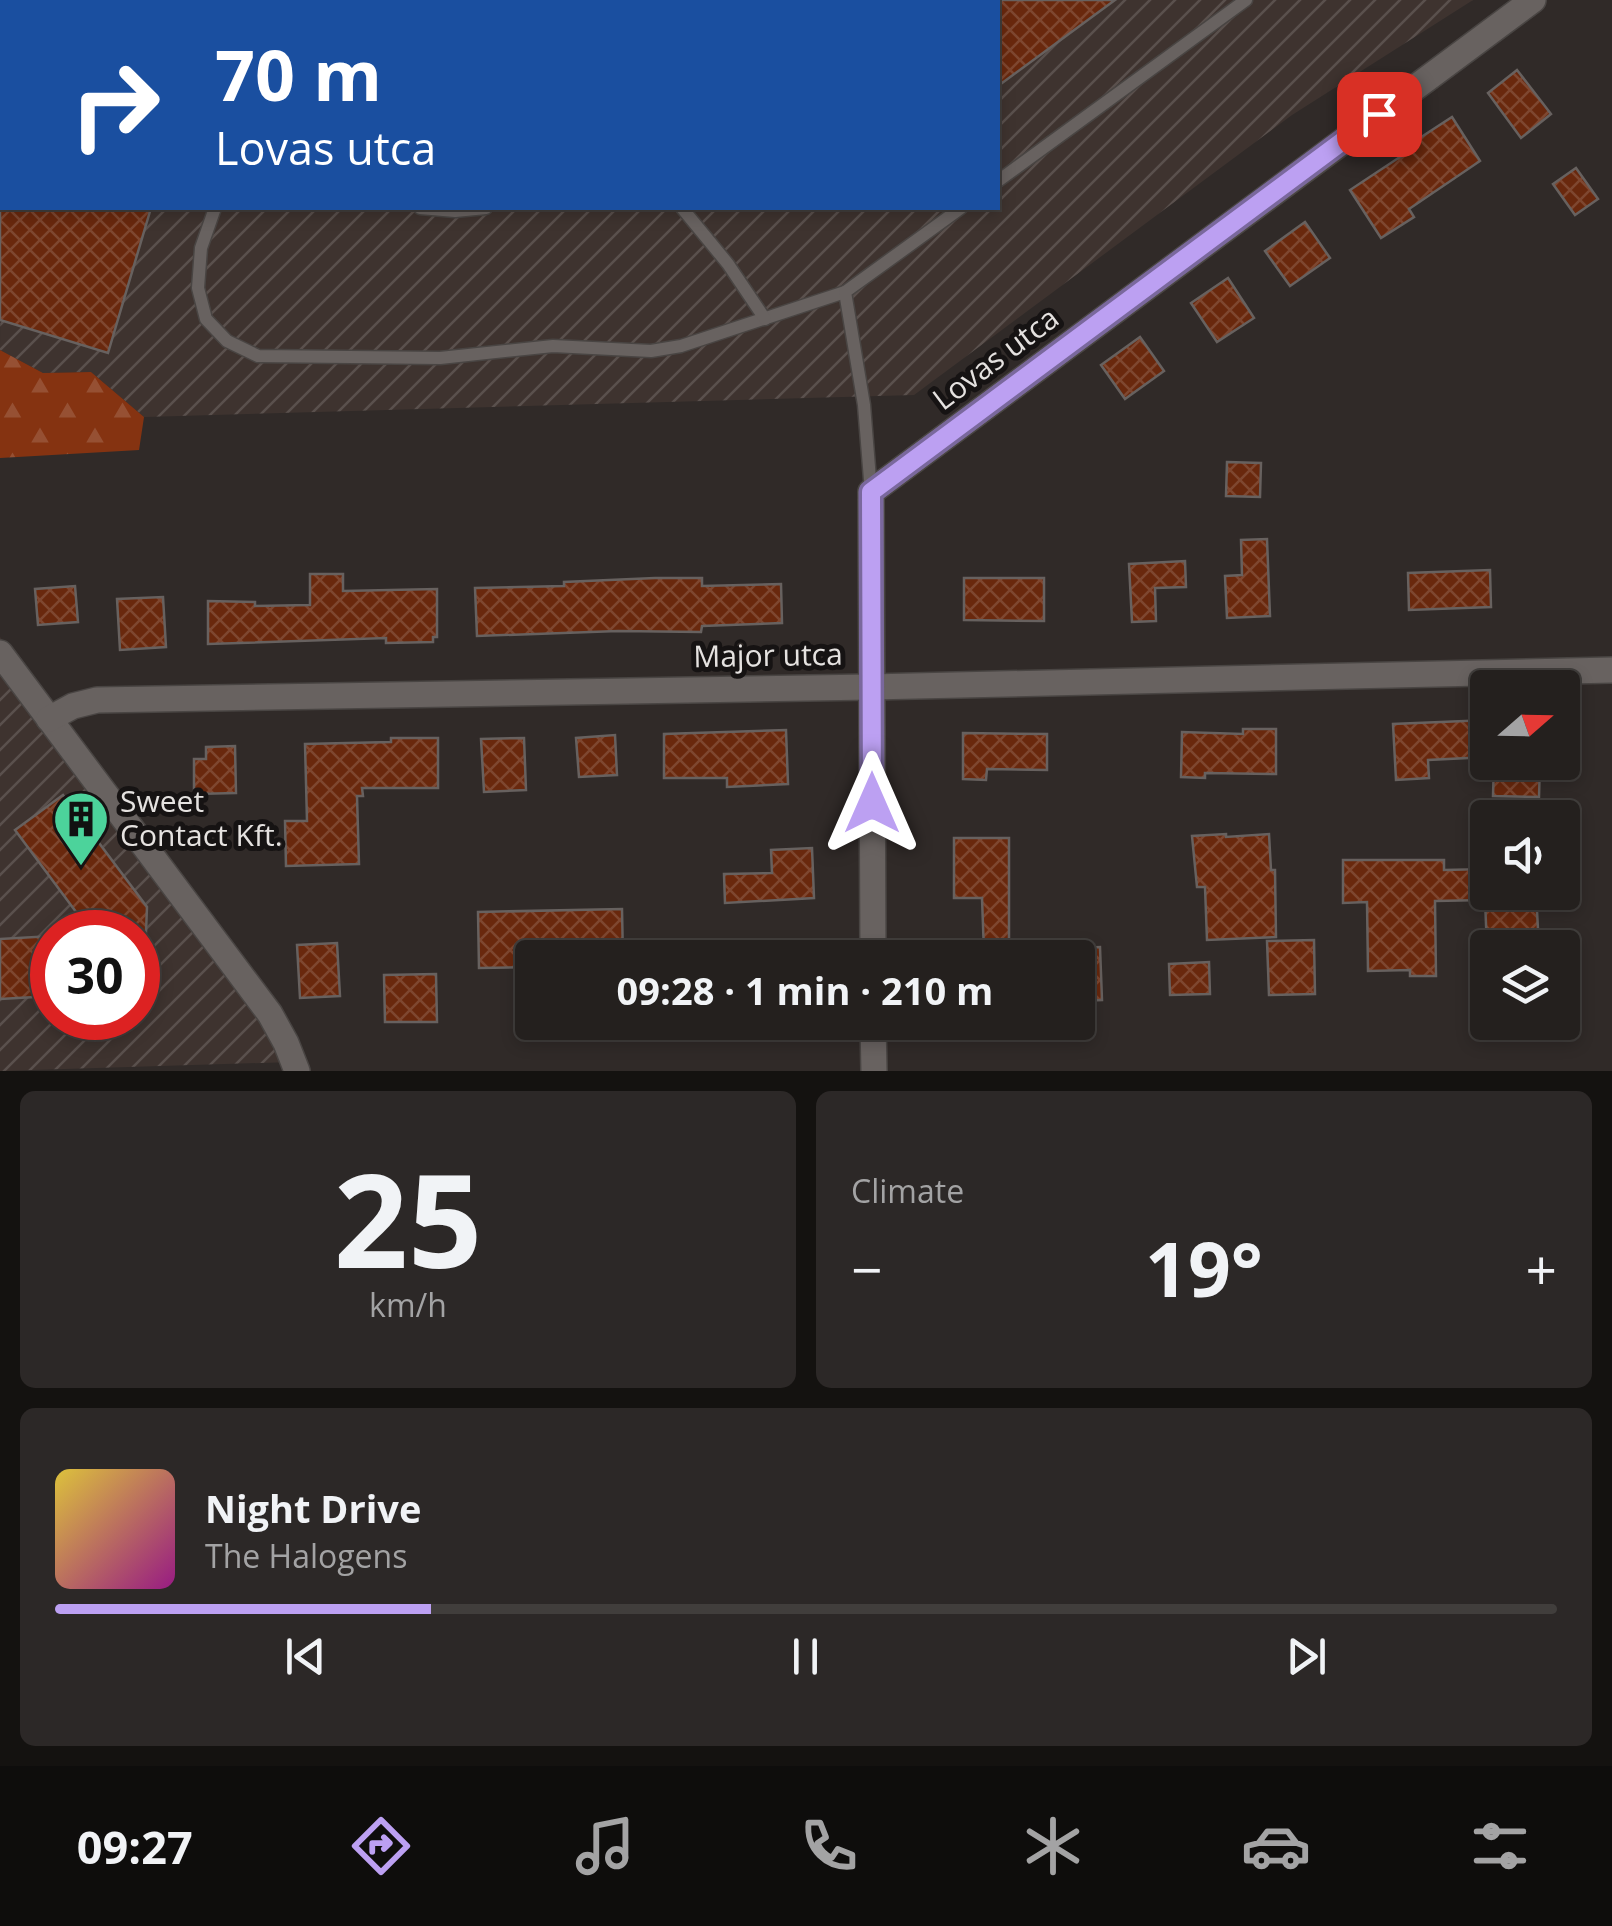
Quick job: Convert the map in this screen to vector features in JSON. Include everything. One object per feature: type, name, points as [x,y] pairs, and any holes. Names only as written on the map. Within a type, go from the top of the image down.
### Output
[{"type":"street","name":"Lovas utca","points":[[871,492],[1533,0]]},
{"type":"street","points":[[871,492],[873,940]]},
{"type":"street","points":[[0,653],[270,1014],[297,1071]]},
{"type":"street","name":"Major utca","points":[[49,719],[73,706],[97,700],[1612,670]]},
{"type":"street","points":[[873,1040],[874,1071]]},
{"type":"lane","points":[[1000,180],[1246,0]]},
{"type":"lane","points":[[214,210],[201,248],[198,288],[206,320],[227,342],[258,356],[440,358],[553,346],[651,351],[681,346],[845,292],[958,210]]},
{"type":"lane","points":[[684,210],[728,264],[764,320]]},
{"type":"lane","points":[[845,292],[864,404],[871,492]]},
{"type":"shaded area","points":[[1000,0],[1473,0],[1292,115],[914,395],[144,417],[91,372],[43,373],[0,350],[1,210],[1000,210]]},
{"type":"shaded area","points":[[0,637],[291,1062],[0,1071]]},
{"type":"green space","points":[[0,350],[43,373],[91,372],[144,417],[139,450],[0,458]]},
{"type":"building","points":[[1000,0],[1115,0],[1000,85]]},
{"type":"building","points":[[1517,70],[1551,114],[1521,138],[1488,93]]},
{"type":"building","points":[[1452,117],[1480,161],[1409,209],[1414,217],[1381,238],[1350,190]]},
{"type":"building","points":[[1576,168],[1598,199],[1575,215],[1553,184]]},
{"type":"building","points":[[0,210],[150,210],[108,353],[0,320]]},
{"type":"building","points":[[1305,222],[1330,258],[1290,286],[1265,251]]},
{"type":"building","points":[[1228,278],[1254,318],[1217,342],[1191,303]]},
{"type":"building","points":[[1140,337],[1164,371],[1125,399],[1101,365]]},
{"type":"building","points":[[1227,462],[1261,463],[1260,497],[1226,496]]},
{"type":"building","points":[[1267,539],[1270,616],[1227,618],[1225,576],[1242,575],[1241,540]]},
{"type":"building","points":[[1185,561],[1186,587],[1155,588],[1156,621],[1132,622],[1129,564]]},
{"type":"building","points":[[1490,570],[1491,607],[1409,610],[1408,573]]},
{"type":"building","points":[[310,574],[343,574],[343,591],[437,589],[437,637],[433,637],[433,642],[386,643],[386,638],[208,644],[208,601],[255,602],[255,606],[310,605]]},
{"type":"building","points":[[702,578],[702,586],[781,584],[782,623],[702,626],[701,632],[477,636],[475,588]]},
{"type":"building","points":[[964,578],[1044,578],[1044,621],[964,620]]},
{"type":"building","points":[[75,586],[78,622],[38,625],[35,589]]},
{"type":"building","points":[[163,597],[166,647],[120,650],[117,599]]},
{"type":"building","points":[[1470,721],[1470,758],[1428,760],[1429,778],[1396,780],[1393,724]]},
{"type":"building","points":[[1243,729],[1276,729],[1276,774],[1205,773],[1205,778],[1181,777],[1182,732],[1243,734]]},
{"type":"building","points":[[786,730],[788,784],[727,787],[727,778],[664,778],[664,734]]},
{"type":"building","points":[[963,733],[1047,734],[1047,770],[987,769],[986,780],[963,779]]},
{"type":"building","points":[[615,735],[617,775],[579,777],[576,738]]},
{"type":"building","points":[[391,738],[438,738],[438,788],[362,788],[363,796],[357,796],[359,864],[286,866],[285,821],[307,821],[305,744],[391,742]]},
{"type":"building","points":[[524,738],[526,790],[484,792],[481,739]]},
{"type":"building","points":[[235,746],[236,793],[194,794],[194,759],[206,759],[206,747]]},
{"type":"building","points":[[1493,780],[1539,780],[1539,797],[1493,796]]},
{"type":"building","name":"Sweet Contact Kft.","points":[[63,795],[147,910],[75,910],[15,830]]},
{"type":"building","points":[[1269,834],[1271,870],[1275,870],[1276,937],[1207,940],[1205,887],[1197,887],[1192,836]]},
{"type":"building","points":[[954,838],[1009,838],[1009,940],[984,940],[982,898],[954,898]]},
{"type":"building","points":[[812,848],[814,898],[725,903],[724,874],[772,873],[771,850]]},
{"type":"building","points":[[1343,860],[1444,860],[1444,870],[1470,869],[1470,900],[1435,901],[1436,976],[1410,976],[1410,970],[1368,971],[1367,902],[1343,903]]},
{"type":"building","points":[[622,909],[623,940],[515,940],[515,967],[479,968],[478,912]]},
{"type":"building","points":[[1485,910],[1537,910],[1538,930],[1486,930]]},
{"type":"building","points":[[30,937],[30,997],[0,999],[0,939]]},
{"type":"building","points":[[1314,940],[1315,994],[1269,995],[1267,941]]},
{"type":"building","points":[[337,943],[340,996],[300,998],[297,945]]},
{"type":"building","points":[[1095,947],[1100,947],[1102,1000],[1095,1000]]},
{"type":"building","points":[[1209,962],[1210,994],[1170,995],[1169,964]]},
{"type":"building","points":[[436,974],[437,1022],[385,1022],[384,975]]},
{"type":"place","name":"Sweet Contact Kft.","points":[[81,868]]},
{"type":"route","points":[[872,803],[871,492],[1379,114]]}]
